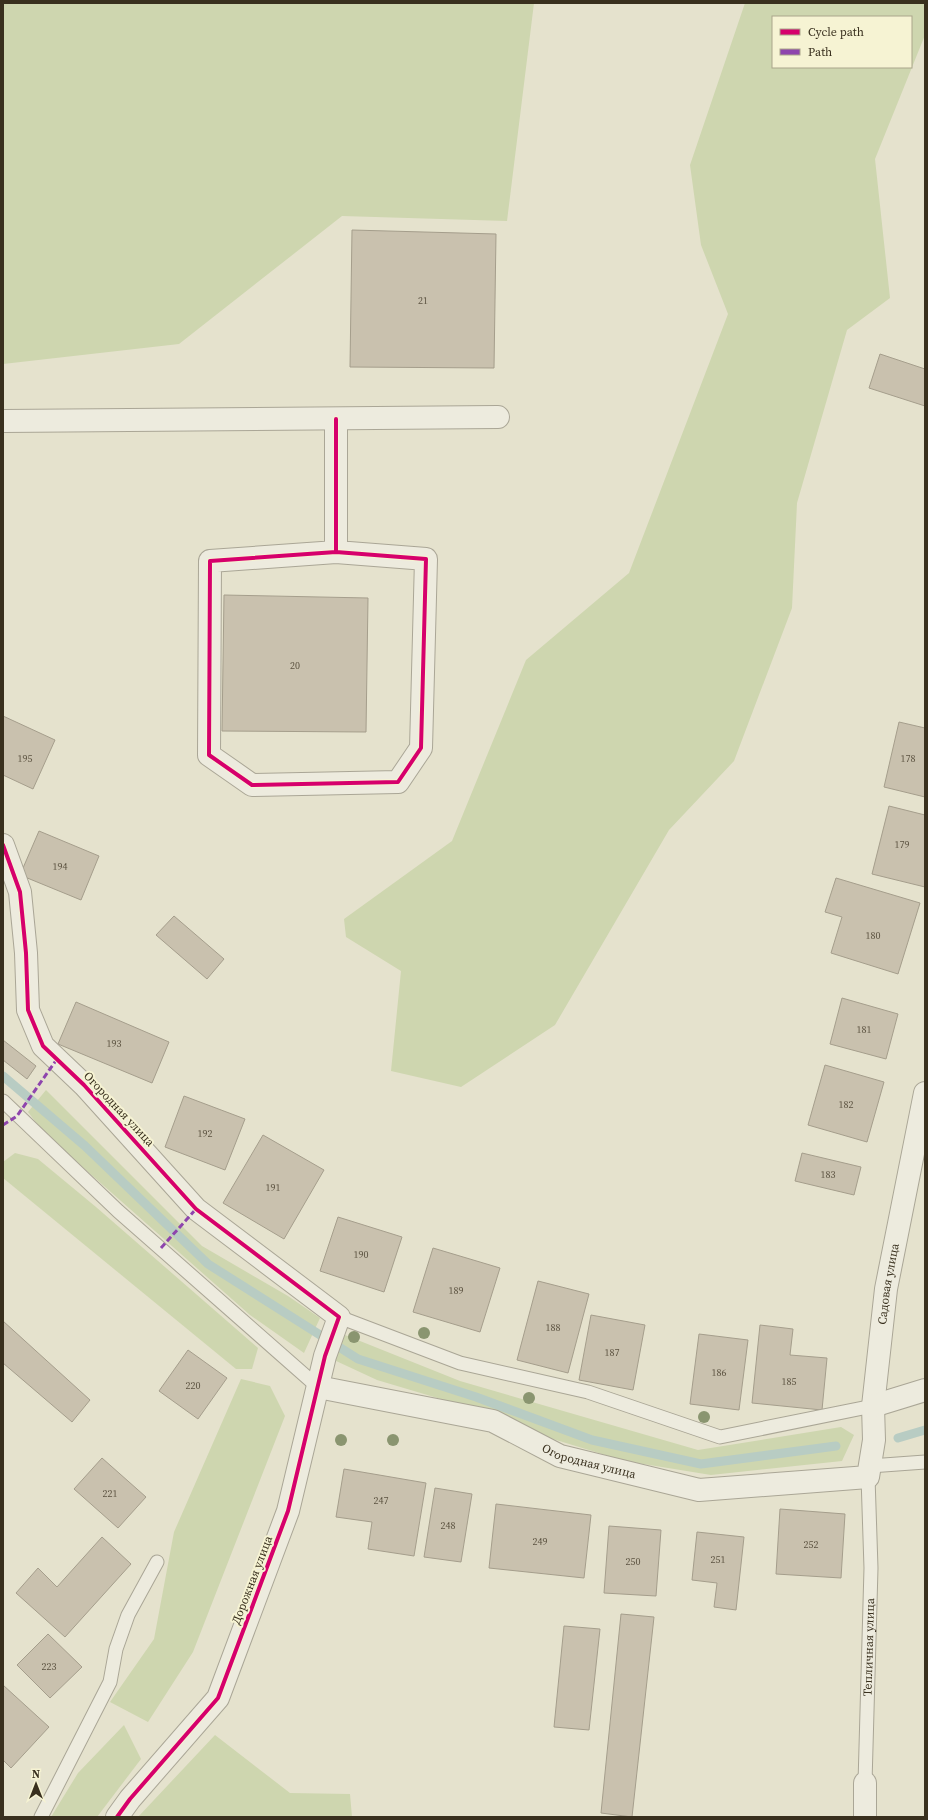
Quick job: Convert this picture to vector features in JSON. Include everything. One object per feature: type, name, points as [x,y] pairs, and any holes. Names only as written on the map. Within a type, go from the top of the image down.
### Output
[{"type":"street","points":[[3,421],[498,417]]},
{"type":"street","points":[[336,418],[336,552]]},
{"type":"street","points":[[336,552],[426,559],[420,748],[398,782],[252,785],[209,755],[210,561],[336,552]]},
{"type":"street","name":"Огородная улица","points":[[3,846],[20,892],[26,953],[28,1010],[43,1046],[84,1085],[196,1209],[337,1325]]},
{"type":"street","name":"Садовая улица","points":[[869,1472],[874,1440],[873,1406],[886,1289],[925,1093]]},
{"type":"street","name":"Дорожная улица","points":[[117,1817],[130,1799],[218,1698],[288,1512],[325,1356],[337,1325]]},
{"type":"street","name":"Огородная улица","points":[[318,1387],[493,1421],[560,1456],[699,1490],[869,1472]]},
{"type":"street","points":[[873,1406],[925,1390]]},
{"type":"street","name":"Тепличная улица","points":[[865,1784],[865,1817]]},
{"type":"lane","points":[[3,1101],[118,1211],[318,1387]]},
{"type":"lane","points":[[337,1325],[460,1363],[588,1392],[720,1437],[873,1406]]},
{"type":"lane","points":[[869,1472],[925,1462]]},
{"type":"lane","name":"Тепличная улица","points":[[865,1784],[871,1568],[869,1472]]},
{"type":"lane","points":[[41,1817],[110,1682],[116,1648],[128,1615],[157,1562]]},
{"type":"green space","points":[[3,3],[534,3],[507,221],[342,216],[179,344],[3,364]]},
{"type":"green space","points":[[745,3],[925,3],[925,35],[912,67],[912,16],[772,16],[772,68],[912,68],[875,159],[890,298],[847,330],[797,503],[792,608],[734,761],[669,830],[555,1025],[461,1087],[391,1071],[401,971],[346,937],[344,919],[452,841],[526,660],[629,573],[728,314],[701,245],[690,165]]},
{"type":"green space","points":[[46,1090],[202,1246],[288,1296],[320,1318],[304,1353],[250,1315],[44,1133],[28,1112]]},
{"type":"green space","points":[[15,1153],[38,1159],[96,1207],[258,1348],[252,1369],[236,1369],[3,1178],[3,1162]]},
{"type":"green space","points":[[345,1335],[460,1381],[698,1450],[841,1427],[854,1435],[842,1461],[711,1475],[625,1461],[543,1436],[481,1411],[377,1380],[334,1360]]},
{"type":"green space","points":[[241,1379],[270,1386],[285,1416],[193,1652],[148,1722],[110,1702],[154,1639],[174,1532]]},
{"type":"green space","points":[[124,1725],[141,1759],[97,1817],[51,1817],[78,1773]]},
{"type":"green space","points":[[215,1735],[290,1793],[350,1794],[352,1817],[138,1817]]},
{"type":"building","points":[[352,230],[496,234],[494,368],[350,367]]},
{"type":"building","points":[[880,354],[925,369],[925,406],[869,388]]},
{"type":"building","points":[[224,595],[368,598],[366,732],[222,731]]},
{"type":"building","points":[[3,716],[55,740],[33,789],[3,775]]},
{"type":"building","points":[[899,722],[925,728],[925,797],[884,787]]},
{"type":"building","points":[[889,806],[925,815],[925,887],[872,874]]},
{"type":"building","points":[[39,831],[99,856],[81,900],[20,875]]},
{"type":"building","points":[[836,878],[920,903],[898,974],[831,953],[842,917],[825,912]]},
{"type":"building","points":[[174,916],[224,959],[207,979],[156,935]]},
{"type":"building","points":[[842,998],[898,1014],[886,1059],[830,1044]]},
{"type":"building","points":[[76,1002],[169,1042],[152,1083],[58,1044]]},
{"type":"building","points":[[3,1040],[36,1066],[27,1079],[3,1060]]},
{"type":"building","points":[[825,1065],[884,1082],[867,1142],[808,1125]]},
{"type":"building","points":[[184,1096],[245,1119],[225,1170],[165,1147]]},
{"type":"building","points":[[263,1135],[324,1170],[284,1239],[223,1203]]},
{"type":"building","points":[[802,1153],[861,1167],[854,1195],[795,1181]]},
{"type":"building","points":[[338,1217],[402,1237],[384,1292],[320,1271]]},
{"type":"building","points":[[433,1248],[500,1268],[480,1332],[413,1312]]},
{"type":"building","points":[[538,1281],[589,1294],[568,1373],[517,1360]]},
{"type":"building","points":[[591,1315],[645,1325],[633,1390],[579,1380]]},
{"type":"building","points":[[3,1321],[90,1400],[72,1422],[3,1363]]},
{"type":"building","points":[[760,1325],[793,1329],[790,1355],[827,1358],[822,1410],[752,1403]]},
{"type":"building","points":[[699,1334],[748,1340],[739,1410],[690,1404]]},
{"type":"building","points":[[188,1350],[227,1378],[198,1419],[159,1391]]},
{"type":"building","points":[[102,1458],[146,1497],[118,1528],[74,1489]]},
{"type":"building","points":[[344,1469],[426,1483],[414,1556],[368,1549],[372,1522],[336,1517]]},
{"type":"building","points":[[435,1488],[472,1494],[461,1562],[424,1557]]},
{"type":"building","points":[[496,1504],[591,1515],[584,1578],[489,1568]]},
{"type":"building","points":[[780,1509],[845,1514],[841,1578],[776,1574]]},
{"type":"building","points":[[609,1526],[661,1530],[656,1596],[604,1593]]},
{"type":"building","points":[[697,1532],[744,1537],[736,1610],[714,1607],[717,1583],[692,1580]]},
{"type":"building","points":[[102,1537],[131,1564],[65,1637],[16,1593],[38,1568],[57,1587]]},
{"type":"building","points":[[621,1614],[654,1617],[632,1817],[601,1813]]},
{"type":"building","points":[[564,1626],[600,1629],[589,1730],[554,1727]]},
{"type":"building","points":[[48,1634],[82,1667],[50,1698],[17,1665]]},
{"type":"building","points":[[3,1685],[49,1727],[11,1768],[3,1760]]},
{"type":"waterway","points":[[3,1076],[85,1146],[208,1264],[358,1359],[476,1397],[592,1440],[701,1464],[836,1446]]},
{"type":"waterway","points":[[898,1438],[925,1430]]},
{"type":"marked path","points":[[3,1125],[17,1116],[57,1059]]},
{"type":"marked path","points":[[161,1248],[196,1209]]},
{"type":"cycle path","points":[[336,419],[336,552],[426,559],[421,748],[398,782],[252,785],[209,755],[210,561],[336,552]]},
{"type":"cycle path","points":[[3,845],[20,892],[26,953],[28,1010],[43,1046],[84,1085],[196,1209],[339,1317],[325,1356],[288,1511],[218,1698],[130,1799],[117,1817]]}]
